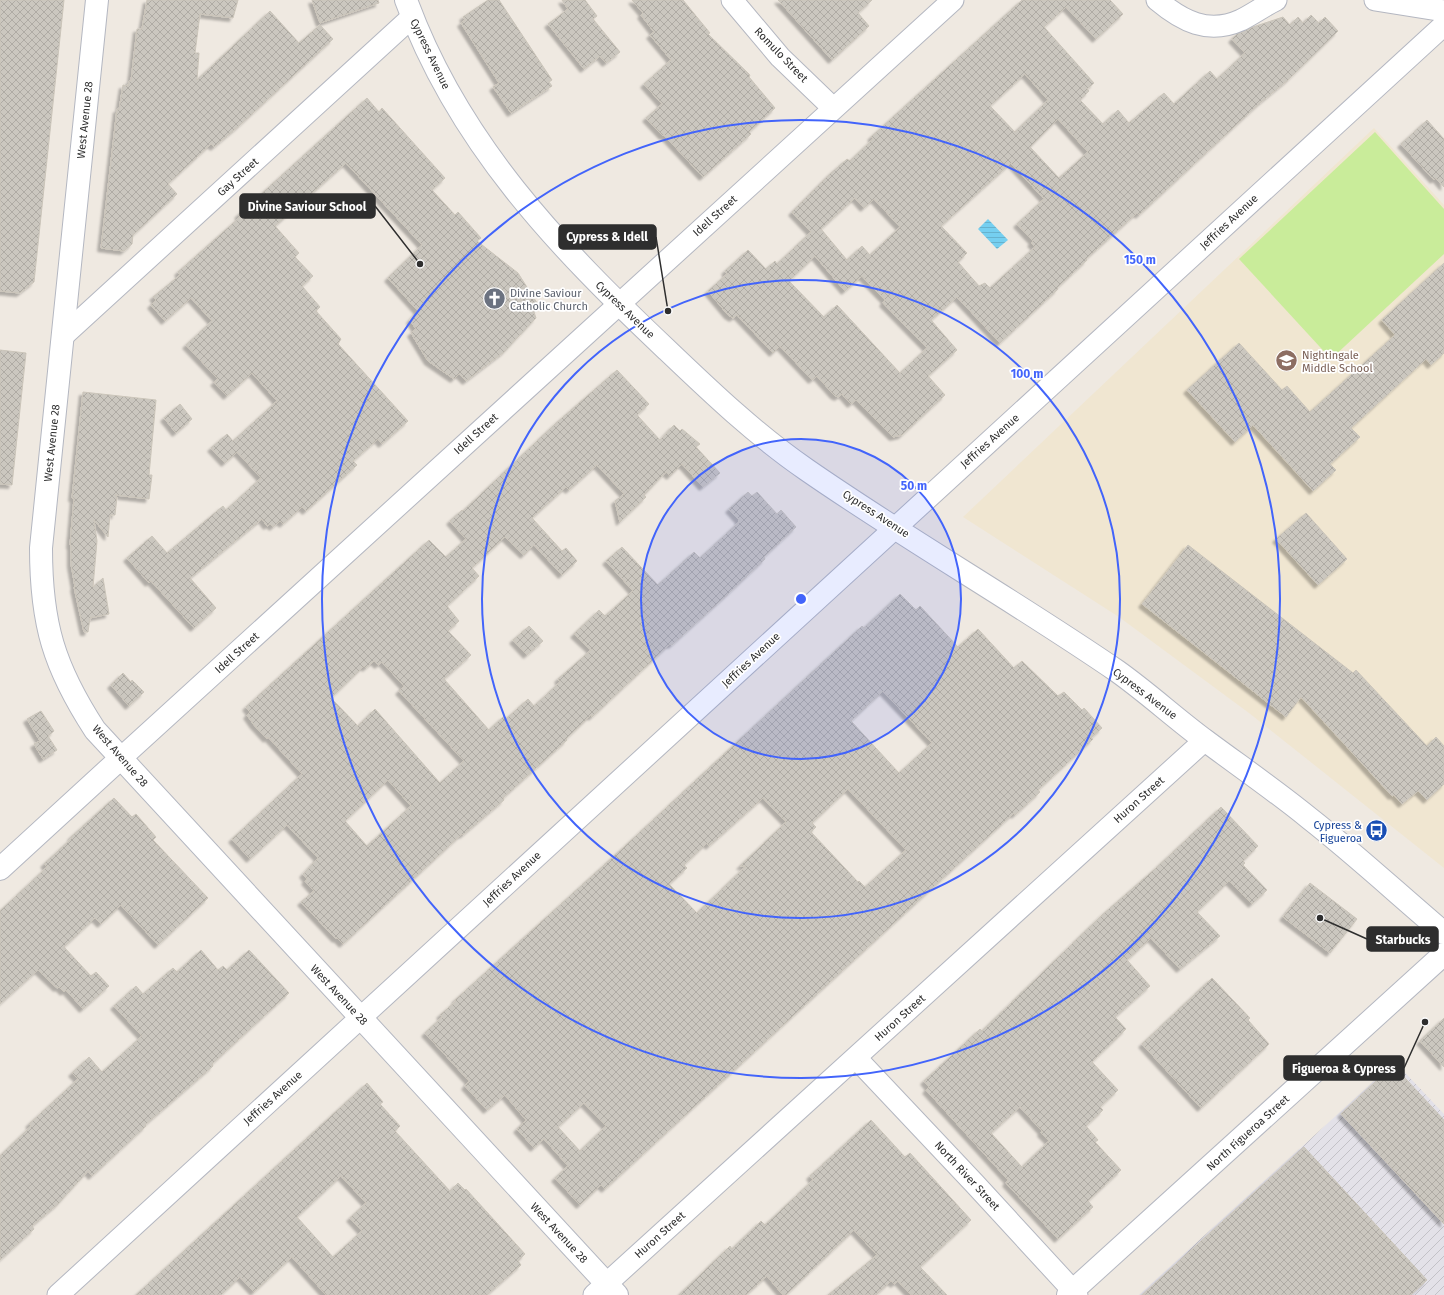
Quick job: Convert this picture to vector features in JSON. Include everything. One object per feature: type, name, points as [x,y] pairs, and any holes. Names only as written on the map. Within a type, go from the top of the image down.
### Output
[{"type":"street","name":"West Avenue 28","points":[[97,0],[41,548],[41,586],[47,623],[57,660],[72,692],[96,730],[360,1018],[606,1291]]},
{"type":"street","name":"Romulo Street","points":[[732,0],[780,57],[833,108]]},
{"type":"street","name":"Idell Street","points":[[0,869],[953,0]]},
{"type":"street","points":[[1157,0],[1175,15],[1189,22],[1206,26],[1224,25],[1241,20],[1276,0]]},
{"type":"street","points":[[1375,0],[1444,11]]},
{"type":"street","name":"Gay Street","points":[[63,336],[409,9]]},
{"type":"street","name":"Cypress Avenue","points":[[409,9],[437,71],[468,126],[504,178],[536,218],[618,304],[754,429],[805,468],[1039,619],[1120,674],[1204,740],[1311,819],[1444,933]]},
{"type":"street","name":"Jeffries Avenue","points":[[58,1295],[1444,25]]},
{"type":"street","name":"Huron Street","points":[[606,1291],[856,1058],[1204,740]]},
{"type":"street","name":"North Figueroa Street","points":[[1073,1294],[1444,954]]},
{"type":"street","name":"North River Street","points":[[856,1058],[974,1183],[1073,1294]]},
{"type":"shaded area","name":"Nightingale Middle School","points":[[1374,128],[1444,205],[1444,868],[1249,713],[1119,617],[963,517]]},
{"type":"shaded area","points":[[1395,1062],[1444,1114],[1444,1295],[1139,1295]]},
{"type":"green space","points":[[1375,132],[1444,209],[1444,254],[1331,359],[1239,259]]},
{"type":"water","points":[[988,219],[1008,240],[997,249],[978,229]]},
{"type":"building","points":[[0,0],[64,0],[34,282],[20,293],[0,291]]},
{"type":"building","points":[[147,0],[238,0],[233,18],[200,14],[195,53],[199,53],[197,80],[270,11],[299,43],[320,25],[333,39],[239,126],[214,147],[211,144],[168,184],[177,194],[133,235],[132,244],[124,251],[101,248],[117,109],[119,110],[123,85],[128,86],[129,81],[131,81],[137,29],[142,29]]},
{"type":"building","points":[[312,0],[378,0],[379,3],[320,23]]},
{"type":"building","points":[[488,0],[499,0],[552,80],[549,82],[552,86],[511,113],[493,87],[499,83],[461,23],[465,20],[463,17]]},
{"type":"building","points":[[562,0],[585,0],[597,16],[593,19],[620,52],[606,63],[600,56],[584,69],[548,24],[568,9]]},
{"type":"building","points":[[632,0],[683,0],[710,33],[708,34],[750,75],[749,77],[775,108],[749,132],[751,134],[703,177],[646,118],[662,104],[644,84],[671,60],[650,35],[654,32],[641,15],[643,13]]},
{"type":"building","points":[[778,0],[872,0],[858,13],[869,26],[832,60]]},
{"type":"building","points":[[1022,0],[1110,0],[1123,14],[1096,39],[1066,7],[1044,27],[1094,83],[1087,89],[1089,91],[1080,100],[1103,124],[1118,110],[1129,123],[1164,93],[1174,104],[1210,71],[1217,79],[1245,53],[1232,39],[1237,34],[1253,27],[1283,17],[1290,25],[1298,17],[1303,23],[1311,15],[1319,23],[1325,17],[1338,31],[1288,80],[1260,103],[1139,215],[1137,213],[1086,259],[1087,260],[1057,288],[1058,289],[1000,343],[957,297],[931,320],[957,350],[928,376],[945,395],[902,435],[893,437],[856,400],[851,404],[842,394],[838,397],[834,395],[817,376],[812,380],[780,346],[773,353],[737,315],[733,318],[728,315],[708,291],[727,274],[725,271],[748,250],[766,269],[775,261],[777,264],[811,232],[792,212],[847,159],[850,161],[873,139],[871,137]],"holes":[[[1025,74],[1048,100],[1015,132],[990,106]],[[1058,119],[1088,152],[1059,178],[1030,147]],[[1011,163],[1044,199],[1017,224],[1033,241],[1031,243],[1035,247],[990,288],[985,283],[979,286],[958,262],[967,253],[941,226]],[[855,198],[864,208],[874,199],[900,227],[870,255],[862,246],[847,260],[821,229]],[[815,256],[845,291],[862,276],[885,300],[883,303],[927,348],[900,373],[837,305],[824,317],[789,281]]]},
{"type":"building","points":[[367,98],[379,112],[382,108],[445,178],[432,190],[455,215],[458,212],[481,238],[477,241],[518,273],[539,306],[534,312],[536,318],[504,352],[466,381],[459,374],[454,379],[428,361],[411,333],[416,329],[410,320],[418,311],[388,278],[422,245],[346,163],[275,226],[299,253],[295,257],[313,276],[302,286],[320,307],[316,311],[341,339],[338,344],[408,421],[382,444],[378,439],[353,461],[357,465],[306,511],[302,507],[283,524],[280,521],[273,527],[270,524],[267,526],[262,519],[190,578],[216,608],[194,628],[151,581],[149,583],[127,558],[152,536],[167,553],[223,506],[226,510],[261,478],[237,452],[225,463],[211,448],[227,434],[233,441],[277,401],[252,373],[227,396],[214,382],[218,379],[186,345],[212,321],[191,298],[165,321],[151,305],[156,300],[153,297],[180,275],[178,272],[240,217],[238,215]]},
{"type":"building","points":[[1427,120],[1444,139],[1444,187],[1436,178],[1434,180],[1401,144]]},
{"type":"building","points":[[1444,263],[1444,353],[1431,365],[1426,359],[1351,428],[1360,437],[1330,464],[1336,470],[1313,491],[1253,425],[1235,442],[1187,390],[1239,343],[1282,390],[1287,386],[1310,412],[1395,335],[1382,320]]},
{"type":"building","points":[[0,350],[26,353],[12,485],[0,484]]},
{"type":"building","points":[[617,370],[649,404],[637,415],[660,440],[674,425],[680,431],[682,429],[700,444],[696,447],[720,473],[703,487],[682,464],[670,476],[666,472],[644,495],[646,497],[620,522],[615,501],[624,494],[597,465],[569,490],[566,487],[532,518],[562,551],[566,548],[577,561],[562,575],[534,545],[524,555],[505,537],[472,568],[479,576],[447,606],[459,621],[448,631],[471,655],[444,679],[489,730],[504,716],[506,719],[528,699],[534,706],[560,682],[558,679],[591,650],[574,634],[599,610],[605,616],[633,591],[606,561],[622,547],[658,585],[694,552],[700,558],[739,522],[739,520],[729,509],[748,492],[752,496],[757,492],[777,514],[781,510],[796,527],[728,594],[672,645],[670,644],[592,717],[591,715],[566,739],[567,740],[503,798],[504,800],[463,835],[462,834],[343,944],[337,938],[336,939],[301,902],[314,891],[305,881],[307,879],[303,874],[318,858],[287,825],[250,859],[232,839],[302,774],[268,737],[267,739],[254,725],[247,715],[250,712],[246,707],[429,540],[446,557],[466,539],[450,521],[462,510],[463,511],[555,424]],"holes":[[[374,661],[378,665],[382,662],[404,686],[399,691],[464,761],[440,783],[375,709],[358,726],[331,698],[364,666],[366,668]],[[388,780],[411,806],[367,846],[345,821]]]},
{"type":"building","points":[[83,392],[156,400],[149,475],[152,475],[149,499],[115,495],[117,497],[115,515],[110,515],[108,537],[94,520],[97,541],[93,587],[103,578],[109,614],[90,618],[88,632],[84,632],[74,587],[70,545],[74,498],[72,498]]},
{"type":"building","points":[[180,404],[192,419],[176,433],[164,418]]},
{"type":"building","points":[[1306,513],[1347,559],[1318,585],[1276,539]]},
{"type":"building","points":[[1188,545],[1353,673],[1356,670],[1427,746],[1436,737],[1444,746],[1444,784],[1427,800],[1418,791],[1402,804],[1394,795],[1392,796],[1301,697],[1286,717],[1142,604]]},
{"type":"building","points":[[900,594],[916,610],[920,606],[958,647],[978,629],[1014,668],[1022,661],[1058,696],[1064,692],[1082,710],[1084,708],[1102,728],[1091,738],[1093,739],[1038,790],[1040,792],[1015,815],[1014,813],[605,1189],[601,1185],[580,1205],[555,1178],[568,1166],[544,1139],[534,1148],[517,1129],[526,1120],[505,1095],[487,1110],[465,1086],[469,1081],[425,1033],[442,1017],[440,1015],[456,1001],[455,1000],[625,846],[862,626],[864,628]],"holes":[[[883,691],[932,743],[899,773],[851,721]],[[848,789],[906,850],[865,887],[859,881],[858,882],[811,832],[816,827],[812,823]],[[763,798],[786,822],[740,866],[746,866],[697,913],[669,884],[687,868],[684,865],[707,843],[709,846]],[[584,1103],[606,1126],[580,1151],[558,1127]]]},
{"type":"building","points":[[529,626],[543,641],[527,655],[513,640]]},
{"type":"building","points":[[123,673],[131,682],[132,680],[144,692],[129,706],[111,685]]},
{"type":"building","points":[[41,711],[54,731],[48,736],[57,750],[43,759],[34,744],[40,741],[27,719]]},
{"type":"building","points":[[114,798],[132,817],[136,814],[156,837],[153,840],[208,898],[158,945],[121,905],[101,924],[95,918],[64,947],[91,976],[96,972],[109,986],[83,1009],[66,990],[64,992],[59,987],[57,988],[38,970],[0,1004],[0,911],[47,867],[44,864],[72,838],[71,837]]},
{"type":"building","points":[[1221,807],[1258,846],[1243,861],[1245,863],[1243,865],[1267,890],[1252,904],[1229,881],[1197,912],[1220,936],[1180,969],[1151,938],[1127,960],[1150,986],[1115,1017],[1126,1029],[1092,1062],[1118,1090],[1100,1107],[1103,1110],[1086,1126],[1098,1140],[1095,1142],[1121,1170],[1088,1201],[1093,1207],[1058,1239],[1006,1183],[1008,1180],[926,1090],[929,1087],[924,1081],[980,1029],[982,1031],[1102,915],[1156,868]],"holes":[[[1020,1107],[1042,1131],[1041,1133],[1049,1141],[1022,1167],[991,1133]]]},
{"type":"building","points":[[1310,883],[1357,919],[1330,953],[1283,917]]},
{"type":"building","points":[[201,950],[218,970],[223,966],[227,970],[249,950],[289,993],[212,1064],[213,1066],[145,1125],[146,1126],[92,1176],[88,1171],[58,1204],[32,1226],[34,1229],[0,1260],[0,1156],[31,1126],[29,1124],[78,1079],[72,1073],[89,1057],[102,1072],[142,1036],[114,1006],[136,986],[143,994],[173,968],[177,972]]},
{"type":"building","points":[[1212,978],[1250,1018],[1248,1020],[1269,1044],[1201,1108],[1142,1044]]},
{"type":"building","points":[[1444,1018],[1444,1067],[1420,1041]]},
{"type":"building","points":[[1393,1065],[1444,1120],[1444,1224],[1341,1114]]},
{"type":"building","points":[[367,1083],[383,1102],[380,1104],[400,1126],[395,1131],[450,1191],[458,1183],[465,1190],[466,1189],[525,1254],[518,1261],[521,1265],[487,1295],[326,1295],[292,1257],[254,1292],[240,1277],[221,1295],[136,1295]],"holes":[[[341,1176],[366,1203],[350,1218],[362,1231],[333,1257],[297,1217]]]},
{"type":"building","points":[[871,1120],[905,1157],[910,1153],[971,1220],[920,1267],[947,1295],[911,1295],[898,1281],[894,1284],[891,1281],[876,1295],[828,1295],[877,1255],[854,1230],[786,1295],[783,1295],[767,1276],[746,1295],[679,1295],[730,1246],[732,1249],[761,1221],[765,1225],[813,1180],[810,1176]]},
{"type":"building","points":[[1304,1147],[1427,1280],[1411,1295],[1142,1295]]},
{"type":"place","name":"Divine Saviour School","points":[[420,264]]},
{"type":"place","name":"Divine Saviour Catholic Church","points":[[494,299]]},
{"type":"place","name":"Cypress & Idell","points":[[668,311]]},
{"type":"place","name":"Nightingale Middle School","points":[[1286,361]]},
{"type":"place","name":"Cypress & Figueroa","points":[[1377,831]]},
{"type":"place","name":"Starbucks","points":[[1320,918]]},
{"type":"place","name":"Figueroa & Cypress","points":[[1425,1022]]}]
